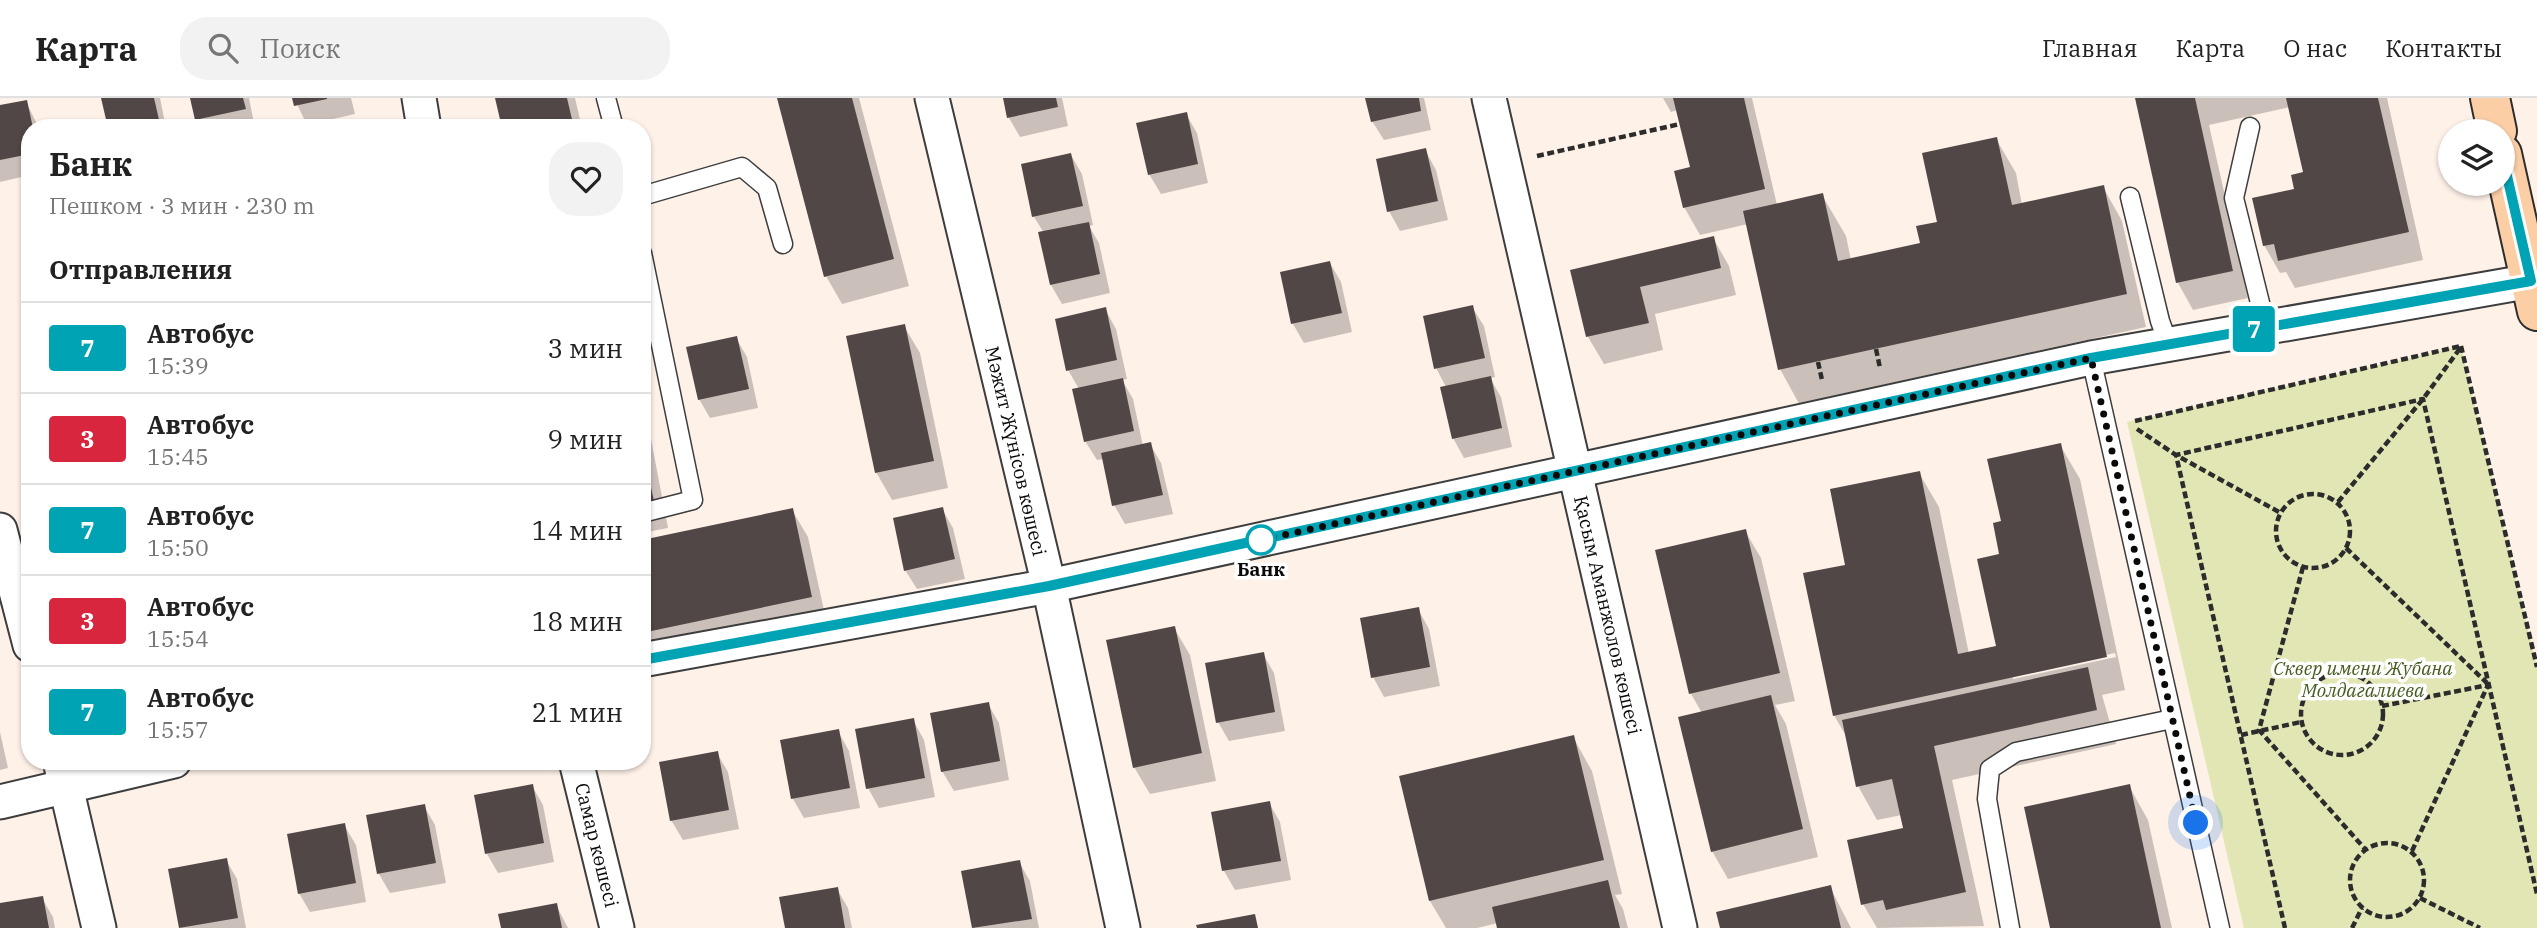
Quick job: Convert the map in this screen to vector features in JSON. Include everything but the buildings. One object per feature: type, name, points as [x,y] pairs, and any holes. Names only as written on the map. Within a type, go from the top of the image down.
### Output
[{"type":"main road","points":[[2490,98],[2494,119]]},
{"type":"main road","points":[[2512,196],[2535,291]]},
{"type":"street","points":[[419,98],[422,119]]},
{"type":"street","name":"Мәжит Жүнісов көшесі","points":[[932,98],[1049,586],[1123,928]]},
{"type":"street","name":"Қасым Аманжолов көшесі","points":[[1489,98],[1680,928]]},
{"type":"street","points":[[651,658],[1049,586],[2091,358],[2266,327],[2535,291]]},
{"type":"street","points":[[0,530],[21,610]]},
{"type":"street","points":[[0,802],[63,773],[91,770]]},
{"type":"street","name":"Самар көшесі","points":[[578,770],[617,928]]},
{"type":"street","points":[[63,773],[99,928]]},
{"type":"lane","points":[[606,98],[612,119]]},
{"type":"lane","points":[[2250,127],[2234,198],[2266,327]]},
{"type":"lane","points":[[651,192],[742,167],[767,188],[783,244]]},
{"type":"lane","points":[[2130,197],[2160,321],[2169,346]]},
{"type":"lane","points":[[651,297],[693,500],[651,511]]},
{"type":"lane","points":[[2091,358],[2220,928]]},
{"type":"lane","points":[[2010,928],[1987,799],[1990,769],[2016,752],[2172,719]]},
{"type":"path","points":[[1559,150],[1680,124]]},
{"type":"path","points":[[2338,502],[2423,399],[2462,346]]},
{"type":"path","points":[[2279,512],[2176,455],[2127,422],[2462,346]]},
{"type":"path","points":[[2462,346],[2537,667]]},
{"type":"path","points":[[2176,455],[2423,399]]},
{"type":"path","points":[[2423,399],[2537,894]]},
{"type":"path","points":[[2176,455],[2285,928]]},
{"type":"path","points":[[2306,494],[2323,494],[2338,502],[2348,516],[2351,532],[2346,548],[2335,561],[2319,568],[2303,567],[2288,559],[2278,545],[2275,529],[2279,512],[2290,500],[2306,494]]},
{"type":"path","points":[[2346,548],[2489,684]]},
{"type":"path","points":[[2259,730],[2303,567]]},
{"type":"path","points":[[2344,673],[2364,680],[2379,696],[2382,706],[2381,727],[2376,737],[2369,745],[2350,755],[2339,756],[2319,749],[2304,733],[2301,722],[2302,701],[2307,692],[2323,677],[2333,674],[2344,673]]},
{"type":"path","points":[[2382,706],[2489,684]]},
{"type":"path","points":[[2412,851],[2489,684]]},
{"type":"path","points":[[2241,735],[2301,722]]},
{"type":"path","points":[[2259,730],[2365,849]]},
{"type":"path","points":[[2380,842],[2397,843],[2412,851],[2422,865],[2425,881],[2420,898],[2409,910],[2393,917],[2377,916],[2362,908],[2352,894],[2349,878],[2354,862],[2365,849],[2380,842]]},
{"type":"path","points":[[2420,898],[2480,928]]},
{"type":"path","points":[[2352,928],[2362,908]]},
{"type":"green space","name":"Сквер имени Жубана Молдагалиева","points":[[2461,346],[2537,667],[2537,928],[2244,928],[2127,422]]},
{"type":"bus line","name":"7","points":[[651,658],[1049,586],[2091,358],[2531,281],[2512,196]]},
{"type":"place","name":"Банк","points":[[1261,540]]},
{"type":"route","points":[[1261,540],[2091,358],[2196,823]]}]
